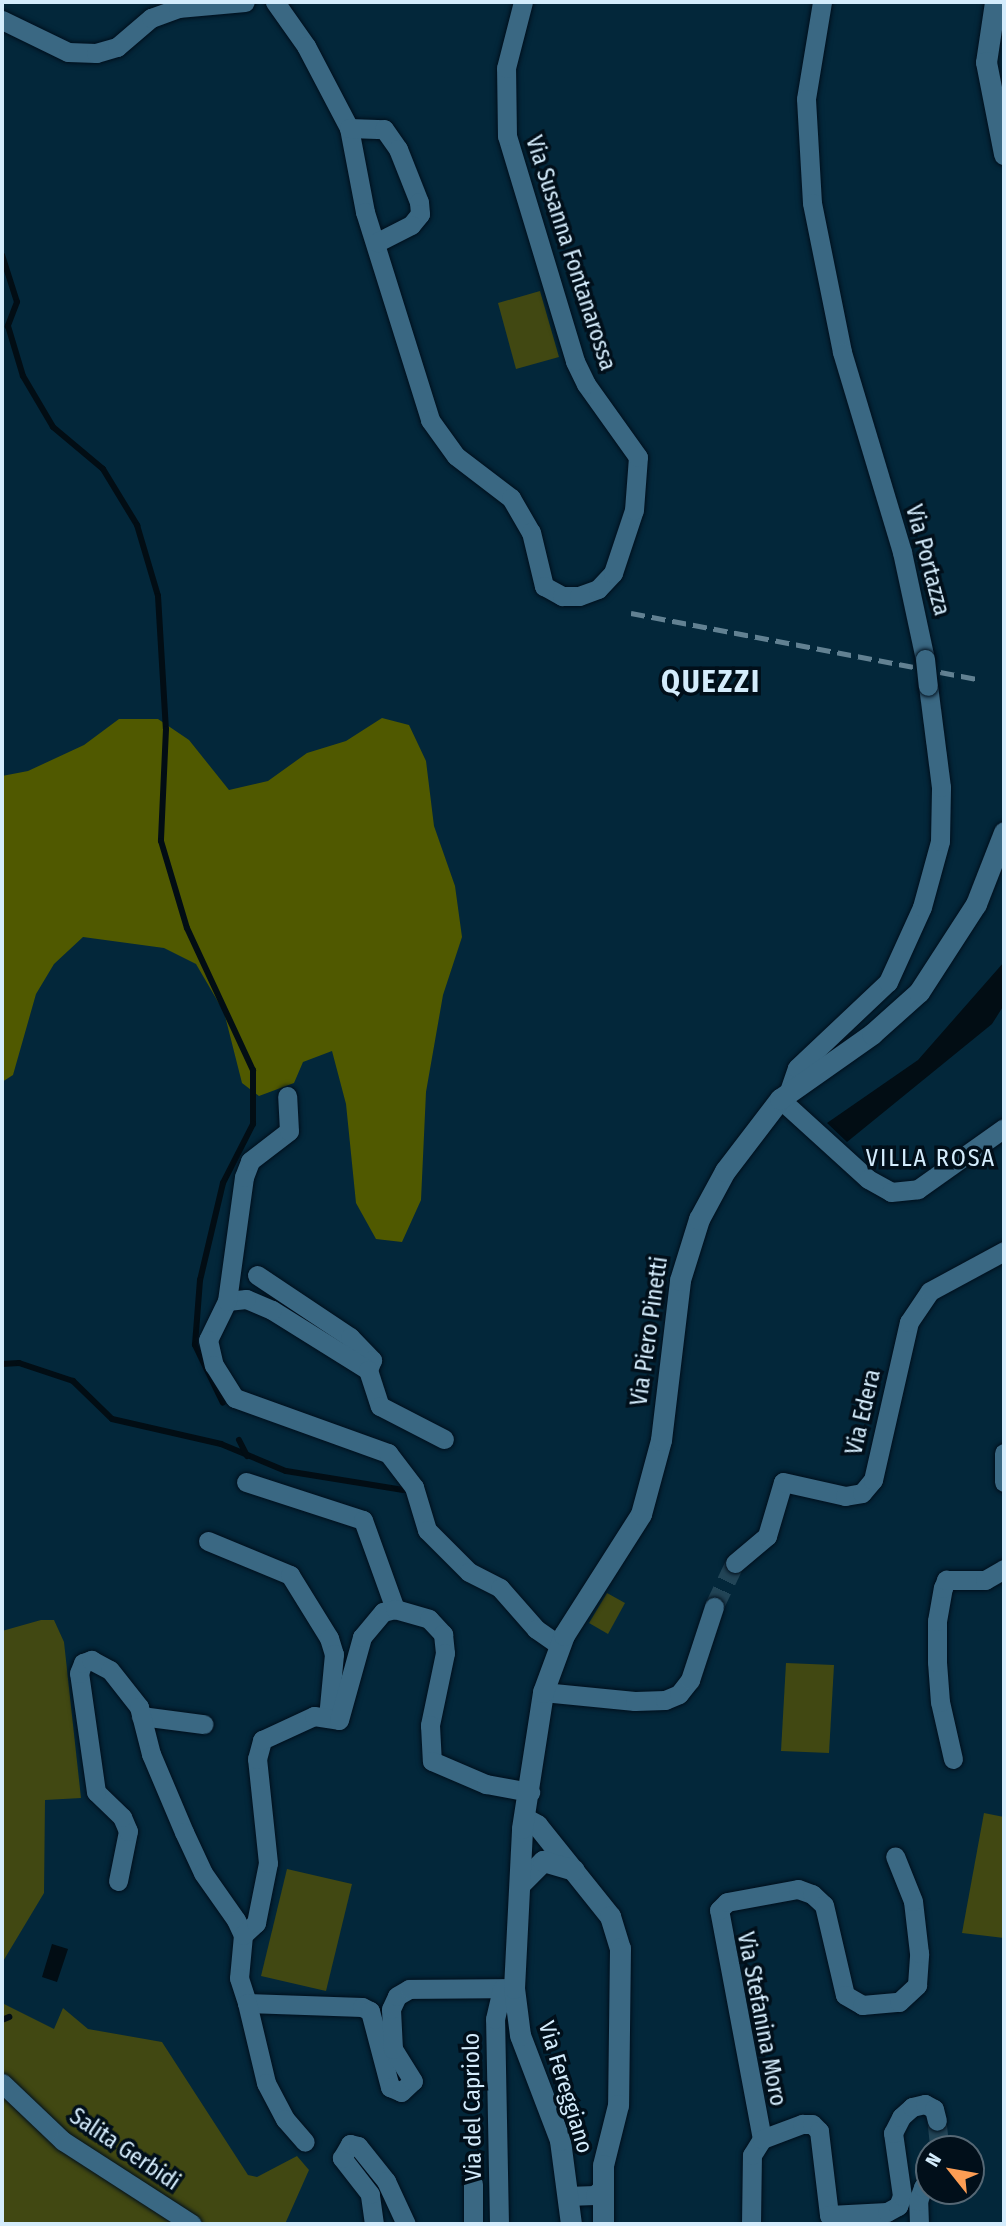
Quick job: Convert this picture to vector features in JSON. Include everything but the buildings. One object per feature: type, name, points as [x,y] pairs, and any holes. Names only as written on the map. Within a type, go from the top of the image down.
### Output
[{"type":"street","points":[[2,20],[68,52],[96,53],[117,47],[150,18],[178,8],[245,2]]},
{"type":"street","name":"Via Susanna Fontanarossa","points":[[275,2],[306,46],[349,128],[365,212],[377,242],[425,404],[448,448],[511,498],[531,533],[544,586],[562,596],[598,589],[613,573],[634,510],[638,457],[591,392],[575,361],[507,136],[506,68],[523,2]]},
{"type":"street","name":"Via Portazza","points":[[784,1095],[797,1068],[888,982],[922,907],[940,841],[941,787],[925,659],[902,552],[842,352],[812,203],[806,99],[822,2]]},
{"type":"street","points":[[998,6],[986,62],[1004,153]]},
{"type":"street","points":[[349,128],[384,129],[398,149],[420,214],[411,225],[377,242]]},
{"type":"street","name":"Via Piero Pinetti","points":[[542,1692],[559,1645],[641,1514],[661,1440],[688,1247],[725,1171],[784,1095],[872,1034],[919,992],[976,904],[1004,832]]},
{"type":"street","points":[[784,1095],[802,1116],[868,1179],[891,1192],[918,1189],[1004,1128]]},
{"type":"street","points":[[287,1097],[289,1131],[250,1161],[244,1177],[227,1301],[208,1340],[214,1365],[235,1398],[388,1452],[414,1487],[427,1530],[469,1572],[500,1588],[536,1629],[559,1645]]},
{"type":"street","name":"Via Edera","points":[[735,1563],[767,1536],[783,1482],[845,1496],[862,1493],[873,1480],[909,1322],[930,1291],[1004,1251]]},
{"type":"street","points":[[257,1275],[350,1337],[372,1360],[368,1370]]},
{"type":"street","points":[[227,1301],[246,1299],[272,1310],[368,1370],[380,1406],[444,1439]]},
{"type":"street","points":[[1004,1453],[1004,1482]]},
{"type":"street","points":[[246,1482],[363,1520],[395,1609]]},
{"type":"street","points":[[208,1541],[290,1575],[315,1615],[334,1654],[328,1718]]},
{"type":"street","points":[[953,1759],[940,1702],[937,1662],[943,1588],[946,1580],[985,1580],[1004,1569]]},
{"type":"street","points":[[243,1935],[256,1923],[268,1863],[257,1759],[262,1740],[314,1716],[339,1720],[362,1637],[373,1619],[395,1609],[429,1619],[443,1634],[446,1653],[430,1725],[432,1761],[486,1784],[530,1792]]},
{"type":"street","points":[[542,1692],[635,1701],[665,1700],[679,1694],[691,1680],[713,1610],[715,1620],[696,1693]]},
{"type":"street","points":[[315,1615],[312,1625],[322,1665]]},
{"type":"street","points":[[118,1881],[128,1831],[122,1817],[96,1791],[80,1666],[91,1660],[106,1667],[131,1692],[141,1716],[151,1754],[203,1873],[243,1935],[239,1978],[266,2083],[285,2119],[305,2142]]},
{"type":"street","name":"Via Fereggiano","points":[[542,1692],[530,1792],[522,1828],[522,1882],[508,1988],[520,2035],[560,2140],[571,2224]]},
{"type":"street","points":[[141,1716],[202,1724]]},
{"type":"street","points":[[526,1819],[537,1825],[610,1916],[620,1948],[618,2105],[603,2165],[603,2224]]},
{"type":"street","name":"Via Stefanina Moro","points":[[762,2139],[719,1910],[727,1902],[798,1889],[812,1894],[824,1905],[845,1995],[862,2005],[899,2002],[917,1985],[919,1953],[913,1901],[895,1856]]},
{"type":"street","points":[[522,1882],[543,1861],[574,1870]]},
{"type":"street","points":[[247,2003],[362,2007],[370,2011],[390,2087],[401,2092],[413,2081],[393,2049],[391,2009],[397,1996],[409,1989],[508,1988]]},
{"type":"street","name":"Via del Capriolo","points":[[499,2224],[495,2019],[508,1988]]},
{"type":"street","name":"Salita Gerbidi","points":[[2,2083],[63,2141],[192,2224]]},
{"type":"street","name":"Via Stefanina Moro","points":[[751,2224],[752,2155],[762,2139],[812,2124],[819,2131],[829,2215],[887,2212],[898,2206],[902,2196],[893,2133],[901,2117],[912,2107],[925,2104],[934,2109],[937,2121]]},
{"type":"street","points":[[374,2224],[370,2194],[342,2158],[350,2144],[358,2146],[386,2181],[406,2224]]},
{"type":"street","name":"Via del Capriolo","points":[[473,2184],[473,2224]]},
{"type":"street","points":[[567,2196],[594,2195],[603,2187]]},
{"type":"street","points":[[918,2205],[919,2224]]},
{"type":"green space","points":[[540,291],[559,357],[516,369],[498,303]]},
{"type":"green space","points":[[382,718],[409,725],[426,761],[434,826],[455,886],[462,937],[443,995],[426,1092],[421,1200],[402,1242],[376,1239],[356,1203],[346,1104],[332,1051],[303,1062],[294,1083],[259,1096],[242,1083],[224,1012],[196,964],[164,948],[83,937],[54,964],[36,994],[13,1075],[2,1082],[2,776],[28,771],[84,745],[119,719],[158,719],[189,740],[229,790],[268,781],[307,753],[346,741]]},
{"type":"green space","points":[[607,1593],[625,1603],[608,1634],[589,1623]]},
{"type":"green space","points":[[41,1620],[54,1620],[64,1642],[81,1798],[45,1800],[44,1893],[2,1963],[2,1631]]},
{"type":"green space","points":[[786,1663],[834,1665],[829,1753],[781,1751]]},
{"type":"green space","points":[[984,1813],[1004,1817],[1004,1938],[962,1933]]},
{"type":"green space","points":[[287,1869],[352,1884],[326,1991],[261,1976]]},
{"type":"green space","points":[[2,2003],[54,2029],[63,2008],[88,2029],[162,2042],[248,2175],[257,2177],[297,2156],[309,2170],[285,2224],[2,2224]]},
{"type":"shaded area","points":[[1004,962],[1004,1005],[992,1024],[847,1142],[827,1123],[918,1060]]},
{"type":"shaded area","points":[[52,1944],[68,1949],[57,1982],[42,1977]]},
{"type":"waterway","points":[[2,255],[17,302],[8,326],[23,376],[53,427],[103,469],[137,525],[158,596],[166,729],[161,841],[187,928],[253,1070],[253,1124],[223,1183],[200,1280],[195,1345],[223,1403]]},
{"type":"waterway","points":[[2,1364],[19,1363],[73,1381],[112,1419],[221,1444],[286,1471],[403,1490]]},
{"type":"waterway","points":[[239,1440],[247,1456]]},
{"type":"waterway","points":[[2,2020],[9,2017]]},
{"type":"tunnel","points":[[714,1607],[735,1563]]},
{"type":"tunnel","points":[[937,2121],[938,2135]]},
{"type":"railway","points":[[631,613],[977,679]]},
{"type":"district","name":"QUEZZI","points":[[711,682]]},
{"type":"district","name":"VILLA ROSA","points":[[931,1159]]}]
